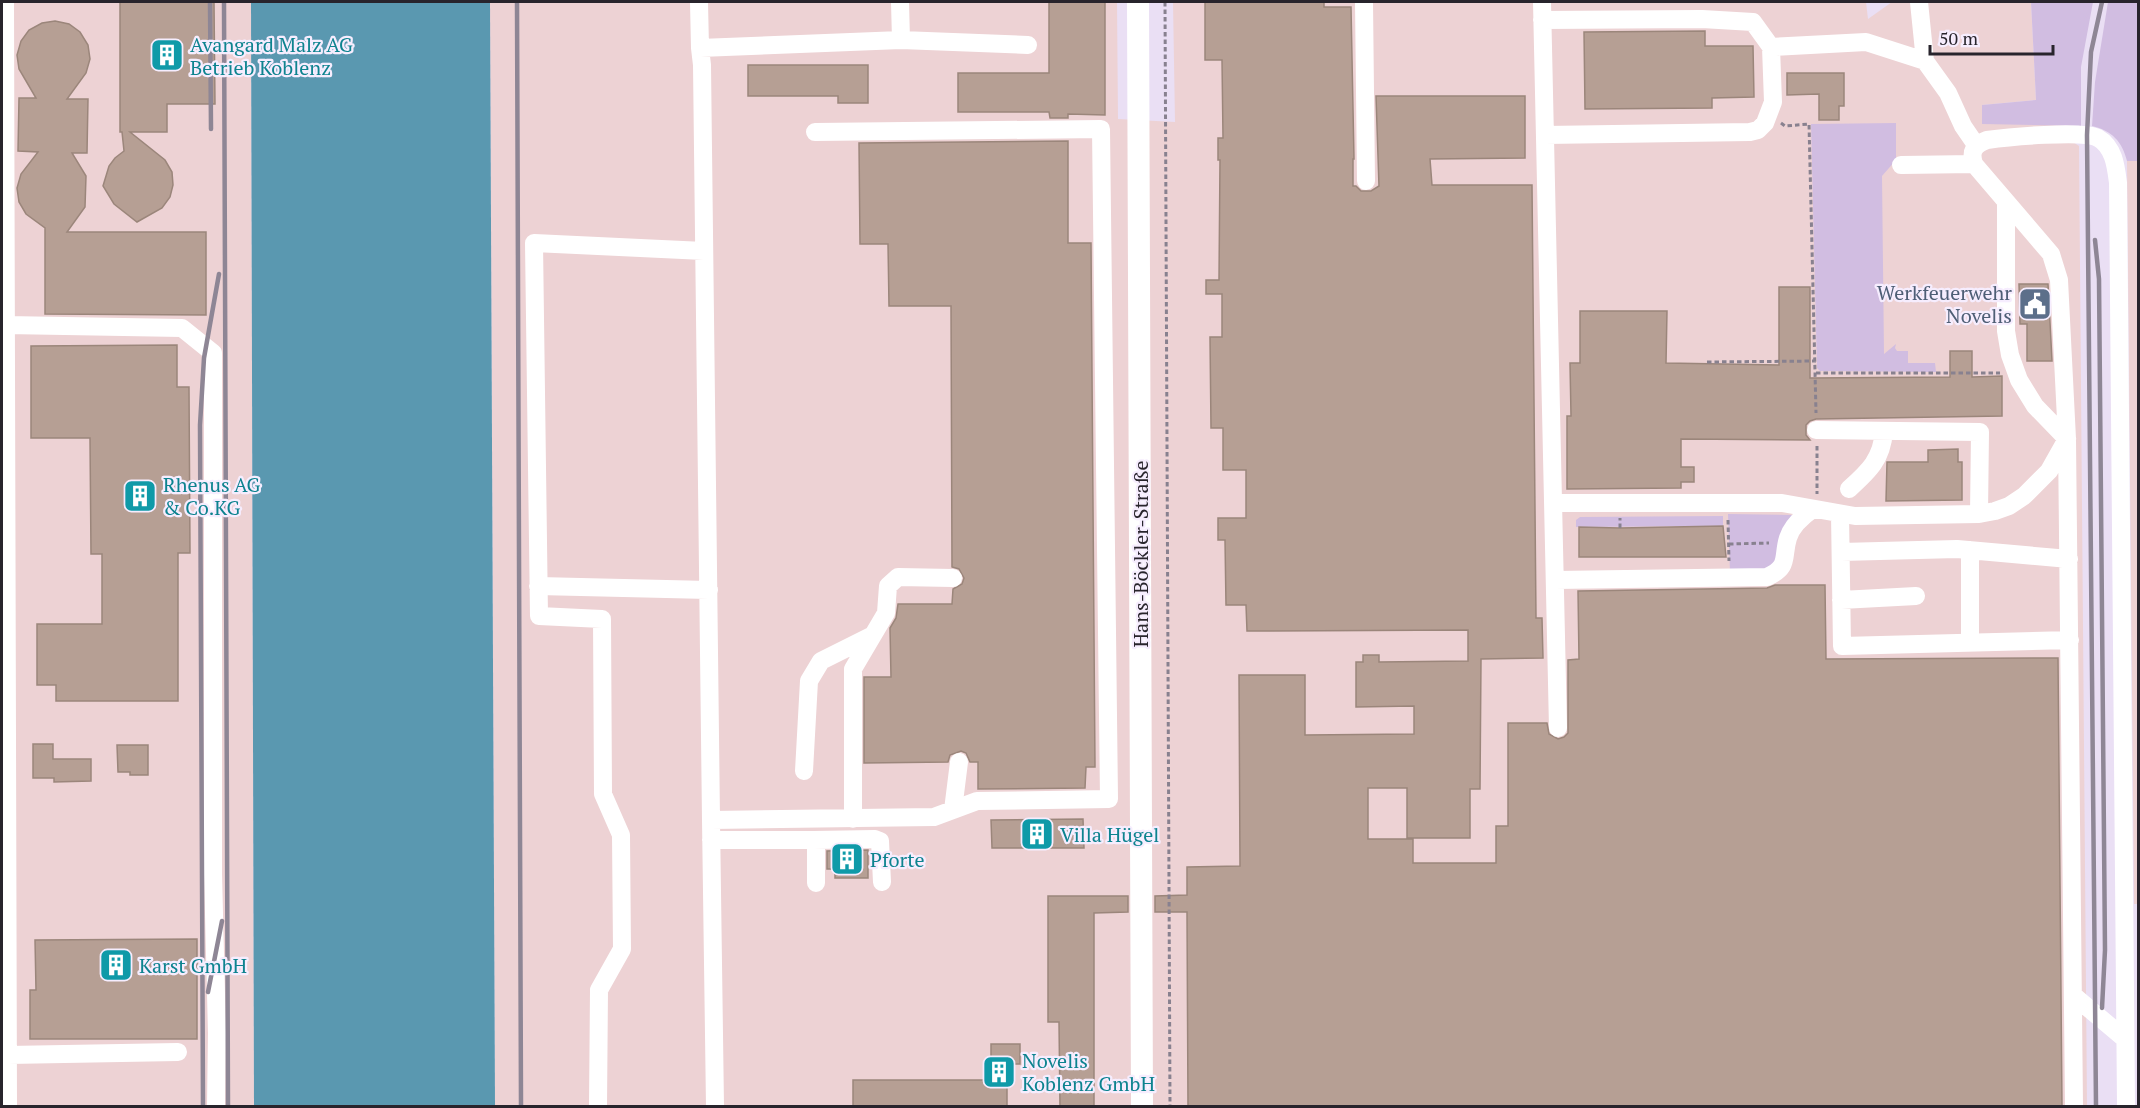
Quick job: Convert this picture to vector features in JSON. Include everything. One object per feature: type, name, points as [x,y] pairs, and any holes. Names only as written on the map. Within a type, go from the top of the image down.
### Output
[{"type":"main road","name":"Hans-Böckler-Straße","points":[[1138,2],[1142,1107]]},
{"type":"street","points":[[5,2],[8,1107]]},
{"type":"street","points":[[699,2],[702,65],[715,1107]]},
{"type":"street","points":[[900,2],[901,40]]},
{"type":"street","points":[[1364,2],[1366,181]]},
{"type":"street","points":[[1919,2],[1925,61],[1948,93],[1963,126],[1976,146]]},
{"type":"street","points":[[1545,135],[1750,132],[1758,130],[1765,123],[1773,102],[1771,47],[1754,22],[1542,11],[1558,728]]},
{"type":"street","points":[[700,48],[901,40],[1029,45]]},
{"type":"street","points":[[1771,47],[1866,42],[1925,61]]},
{"type":"street","points":[[711,820],[934,817],[977,801],[1109,799],[1101,129],[815,132]]},
{"type":"street","points":[[2074,1107],[2067,439],[2059,280],[2051,254],[1974,164],[1972,150],[1990,139],[2072,134],[2099,139],[2109,149],[2116,162],[2118,195],[2126,1107]]},
{"type":"street","points":[[1901,165],[1974,164]]},
{"type":"street","points":[[2006,202],[2006,331],[2010,355],[2016,372],[2035,405],[2067,439]]},
{"type":"street","points":[[598,1107],[599,990],[622,949],[621,835],[603,794],[602,619],[538,616],[534,243],[704,251]]},
{"type":"street","points":[[6,325],[182,328],[213,352],[213,874],[217,1032],[216,1107]]},
{"type":"street","points":[[1816,430],[1980,432],[1979,514]]},
{"type":"street","points":[[1849,489],[1867,472],[1877,458],[1883,446],[1884,431]]},
{"type":"street","points":[[1553,503],[1782,503],[1840,514],[1979,514],[2009,506],[2024,496],[2049,471],[2067,439]]},
{"type":"street","points":[[1555,580],[1767,578],[1785,562],[1788,537],[1795,525],[1813,508]]},
{"type":"street","points":[[1840,514],[1842,645],[2070,640]]},
{"type":"street","points":[[1841,552],[1957,549],[2069,559]]},
{"type":"street","points":[[1970,550],[1970,642]]},
{"type":"street","points":[[853,819],[853,669],[886,613],[888,586],[898,577],[952,578]]},
{"type":"street","points":[[538,586],[709,590]]},
{"type":"street","points":[[1841,600],[1916,596]]},
{"type":"street","points":[[804,771],[809,681],[821,662],[873,635]]},
{"type":"street","points":[[953,810],[959,762]]},
{"type":"street","points":[[711,840],[875,839],[880,841],[882,882]]},
{"type":"street","points":[[813,840],[816,846],[816,883]]},
{"type":"street","points":[[2074,996],[2124,1038]]},
{"type":"street","points":[[8,1054],[178,1052]]},
{"type":"path","points":[[1165,2],[1170,1107]]},
{"type":"path","points":[[1768,115],[1785,126],[1809,124],[1811,266],[1816,373],[2016,372]]},
{"type":"path","points":[[1707,362],[1816,361]]},
{"type":"path","points":[[1727,503],[1730,578]]},
{"type":"path","points":[[1729,544],[1787,543]]},
{"type":"shaded area","points":[[2,2],[251,2],[254,1106],[2,1106]]},
{"type":"shaded area","name":"Novelis Koblenz GmbH","points":[[490,2],[1117,2],[1118,119],[1175,122],[1173,2],[1866,2],[1868,19],[1892,2],[2031,2],[2036,100],[1982,105],[1982,124],[2072,124],[2073,142],[2079,146],[2087,1106],[495,1106]]},
{"type":"shaded area","points":[[2031,2],[2093,2],[2081,67],[2081,126],[1982,124],[1982,105],[2036,100]]},
{"type":"shaded area","points":[[2108,2],[2138,2],[2138,161],[2127,161],[2119,142],[2111,134],[2092,126],[2095,82]]},
{"type":"shaded area","points":[[1896,123],[1896,160],[1882,176],[1884,354],[1896,344],[1897,351],[1908,351],[1908,363],[1935,363],[1936,372],[1820,371],[1817,368],[1811,124]]},
{"type":"shaded area","points":[[2127,161],[2138,161],[2138,904],[2134,904]]},
{"type":"shaded area","points":[[1728,514],[1793,515],[1774,568],[1730,573]]},
{"type":"shaded area","points":[[1723,516],[1723,526],[1576,527],[1576,520],[1580,517]]},
{"type":"water","points":[[251,2],[490,2],[495,1106],[254,1106]]},
{"type":"building","name":"Avangard Malz AG Betrieb Koblenz","points":[[120,2],[214,2],[215,104],[167,104],[167,132],[130,132],[165,160],[172,172],[173,185],[170,197],[162,208],[137,222],[114,204],[103,186],[109,166],[124,151],[122,132],[120,132]]},
{"type":"building","points":[[1049,2],[1105,2],[1105,115],[1068,114],[1068,118],[1050,118],[1049,112],[958,112],[958,73],[1049,73]]},
{"type":"building","points":[[1205,2],[1324,2],[1324,7],[1351,7],[1353,186],[1361,191],[1371,191],[1379,186],[1376,96],[1525,96],[1525,158],[1430,159],[1432,185],[1532,185],[1536,618],[1542,618],[1543,658],[1481,659],[1480,789],[1470,789],[1470,838],[1407,838],[1407,788],[1368,788],[1368,839],[1413,839],[1413,863],[1496,863],[1496,826],[1508,826],[1508,723],[1547,723],[1549,734],[1558,739],[1568,733],[1568,660],[1579,659],[1578,591],[1825,585],[1826,659],[2058,658],[2062,1107],[1188,1107],[1187,912],[1155,912],[1155,896],[1187,895],[1187,867],[1240,866],[1239,675],[1305,675],[1305,735],[1414,734],[1414,706],[1356,707],[1356,662],[1363,662],[1363,655],[1379,655],[1379,662],[1468,661],[1468,630],[1247,631],[1246,605],[1226,605],[1225,540],[1218,540],[1218,518],[1246,518],[1246,470],[1223,470],[1223,428],[1211,428],[1210,337],[1222,337],[1222,294],[1206,294],[1206,280],[1219,280],[1220,160],[1218,160],[1218,138],[1223,138],[1222,60],[1205,60]]},
{"type":"building","points":[[55,21],[69,24],[80,32],[88,45],[90,59],[86,73],[67,99],[88,99],[87,153],[72,153],[86,176],[85,207],[67,232],[206,232],[206,315],[45,314],[45,228],[26,214],[19,202],[17,188],[21,174],[38,152],[18,151],[19,98],[36,98],[19,69],[17,55],[21,41],[29,30],[42,23]]},
{"type":"building","points":[[1705,31],[1705,46],[1753,46],[1754,97],[1712,98],[1712,108],[1585,109],[1584,32]]},
{"type":"building","points":[[748,65],[868,65],[868,103],[838,103],[838,96],[748,96]]},
{"type":"building","points":[[1787,73],[1844,73],[1844,106],[1839,106],[1839,120],[1819,120],[1819,94],[1787,95]]},
{"type":"building","points":[[1068,141],[1068,243],[1091,243],[1095,767],[1086,767],[1085,788],[978,789],[978,762],[970,762],[966,753],[961,751],[950,755],[948,762],[864,763],[864,677],[891,677],[890,628],[896,618],[898,604],[952,604],[953,589],[962,584],[964,578],[959,569],[952,567],[951,306],[889,306],[888,244],[860,244],[859,143]]},
{"type":"building","name":"Werkfeuerwehr Novelis","points":[[2019,284],[2048,284],[2052,361],[2027,361],[2027,324],[2020,324]]},
{"type":"building","points":[[1779,287],[1810,287],[1810,378],[1950,377],[1950,351],[1972,351],[1972,377],[2002,376],[2002,416],[1816,419],[1806,425],[1806,435],[1810,440],[1681,439],[1681,467],[1694,467],[1694,482],[1681,482],[1681,488],[1567,489],[1567,416],[1571,416],[1570,363],[1580,363],[1580,311],[1667,311],[1666,363],[1779,365]]},
{"type":"building","name":"Rhenus AG & Co.KG","points":[[177,345],[177,387],[189,387],[190,553],[178,553],[178,701],[56,701],[56,685],[37,685],[37,624],[102,624],[102,554],[91,554],[90,438],[31,438],[31,346]]},
{"type":"building","points":[[1958,449],[1958,462],[1962,462],[1962,500],[1886,501],[1887,462],[1928,462],[1928,450]]},
{"type":"building","points":[[1723,526],[1726,557],[1579,557],[1579,527]]},
{"type":"building","points":[[33,744],[53,744],[53,759],[91,759],[91,781],[54,782],[54,778],[33,778]]},
{"type":"building","points":[[117,745],[148,745],[148,775],[118,772]]},
{"type":"building","name":"Villa Hügel","points":[[1083,819],[1084,848],[992,848],[991,820]]},
{"type":"building","name":"Pforte","points":[[868,850],[868,878],[835,878],[835,869],[827,869],[827,851]]},
{"type":"building","points":[[1048,896],[1128,896],[1128,912],[1094,913],[1094,1107],[1060,1107],[1059,1022],[1048,1022]]},
{"type":"building","name":"Karst GmbH","points":[[197,939],[197,1039],[30,1039],[30,990],[36,990],[35,940]]},
{"type":"building","name":"Novelis Koblenz GmbH","points":[[991,1044],[1020,1044],[1020,1064],[1007,1064],[1007,1107],[853,1107],[853,1080],[991,1080]]},
{"type":"railway","points":[[210,2],[211,129]]},
{"type":"railway","points":[[224,2],[228,1106]]},
{"type":"railway","points":[[517,2],[521,1106]]},
{"type":"railway","points":[[2096,1106],[2087,135],[2091,52],[2102,2]]},
{"type":"railway","points":[[2095,240],[2099,279],[2105,950],[2102,1008]]},
{"type":"railway","points":[[203,1106],[200,425],[204,358],[219,274]]},
{"type":"railway","points":[[208,992],[222,921]]},
{"type":"place","name":"Avangard Malz AG Betrieb Koblenz","points":[[167,55]]},
{"type":"place","name":"Werkfeuerwehr Novelis","points":[[2035,304]]},
{"type":"place","name":"Rhenus AG & Co.KG","points":[[140,496]]},
{"type":"place","name":"Villa Hügel","points":[[1037,834]]},
{"type":"place","name":"Pforte","points":[[847,859]]},
{"type":"place","name":"Karst GmbH","points":[[116,965]]},
{"type":"place","name":"Novelis Koblenz GmbH","points":[[999,1072]]}]
